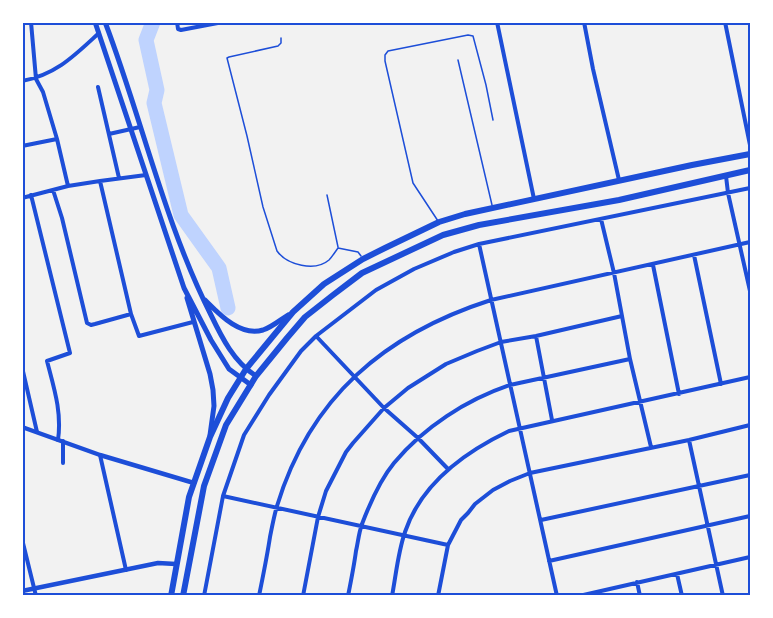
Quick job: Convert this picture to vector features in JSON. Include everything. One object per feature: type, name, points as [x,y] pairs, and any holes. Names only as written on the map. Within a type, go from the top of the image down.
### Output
[{"type":"highway","points":[[171,596],[189,497],[210,437],[228,398],[246,369],[293,312],[324,284],[363,259],[439,222],[465,214],[750,154]]},
{"type":"highway","points":[[183,596],[204,486],[226,425],[256,376],[305,317],[362,273],[443,235],[479,225],[619,200],[750,170]]},
{"type":"highway","points":[[176,564],[189,566]]},
{"type":"main road","points":[[95,22],[184,288],[210,374],[214,406],[210,437]]},
{"type":"main road","points":[[107,23],[167,209],[200,294],[222,337],[246,369],[256,376]]},
{"type":"main road","points":[[184,288],[229,369],[251,385]]},
{"type":"main road","points":[[200,294],[221,317],[250,331],[269,328],[293,312]]},
{"type":"street","points":[[31,22],[36,79],[43,92],[68,186]]},
{"type":"street","points":[[177,22],[178,29],[181,30],[223,22]]},
{"type":"street","points":[[497,22],[534,200]]},
{"type":"street","points":[[584,22],[619,181]]},
{"type":"street","points":[[725,22],[750,145]]},
{"type":"street","points":[[22,81],[36,79],[54,70],[70,60],[99,33]]},
{"type":"street","points":[[98,87],[119,178]]},
{"type":"street","points":[[109,134],[140,127]]},
{"type":"street","points":[[22,146],[57,139]]},
{"type":"street","points":[[22,198],[68,186],[146,175]]},
{"type":"street","points":[[726,176],[750,291]]},
{"type":"street","points":[[100,181],[131,314],[138,334],[141,336],[193,322]]},
{"type":"street","points":[[204,596],[223,496],[244,435],[301,351],[316,336],[376,290],[414,269],[479,244],[750,188]]},
{"type":"street","points":[[53,190],[87,323],[91,325],[131,314]]},
{"type":"street","points":[[31,195],[70,353],[47,361],[58,405],[63,464]]},
{"type":"street","points":[[601,219],[651,447]]},
{"type":"street","points":[[259,596],[276,508],[292,464],[327,406],[354,376],[376,357],[421,329],[468,307],[750,242]]},
{"type":"street","points":[[479,244],[557,596]]},
{"type":"street","points":[[694,255],[721,384]]},
{"type":"street","points":[[653,265],[679,394]]},
{"type":"street","points":[[303,596],[318,517],[326,491],[346,452],[384,408],[408,388],[446,364],[501,342],[622,316]]},
{"type":"street","points":[[316,336],[384,408],[448,469]]},
{"type":"street","points":[[536,336],[552,420]]},
{"type":"street","points":[[348,596],[361,526],[383,480],[418,438],[458,409],[495,390],[630,359]]},
{"type":"street","points":[[22,367],[37,432]]},
{"type":"street","points":[[392,596],[404,535],[421,501],[448,469],[490,440],[509,431],[552,420],[750,377]]},
{"type":"street","points":[[438,596],[448,545],[461,520],[475,504],[493,490],[530,473],[750,425]]},
{"type":"street","points":[[22,427],[194,483]]},
{"type":"street","points":[[689,440],[723,596]]},
{"type":"street","points":[[100,454],[126,570]]},
{"type":"street","points":[[541,520],[750,475]]},
{"type":"street","points":[[223,496],[448,545]]},
{"type":"street","points":[[549,561],[750,516]]},
{"type":"street","points":[[22,539],[36,596]]},
{"type":"street","points":[[579,596],[750,557]]},
{"type":"street","points":[[22,591],[158,563],[176,564]]},
{"type":"street","points":[[677,574],[682,596]]},
{"type":"street","points":[[638,582],[640,596]]},
{"type":"lane","points":[[439,222],[413,183],[385,55],[388,51],[468,35],[473,36],[493,120]]},
{"type":"lane","points":[[281,38],[278,46],[227,58],[263,207],[277,252],[281,257],[302,265],[319,265],[328,261],[338,248],[327,195]]},
{"type":"lane","points":[[458,60],[494,208]]},
{"type":"lane","points":[[338,248],[358,252],[363,259]]},
{"type":"waterway","points":[[153,22],[146,40],[157,90],[154,103],[181,215],[219,268],[228,308]]}]
